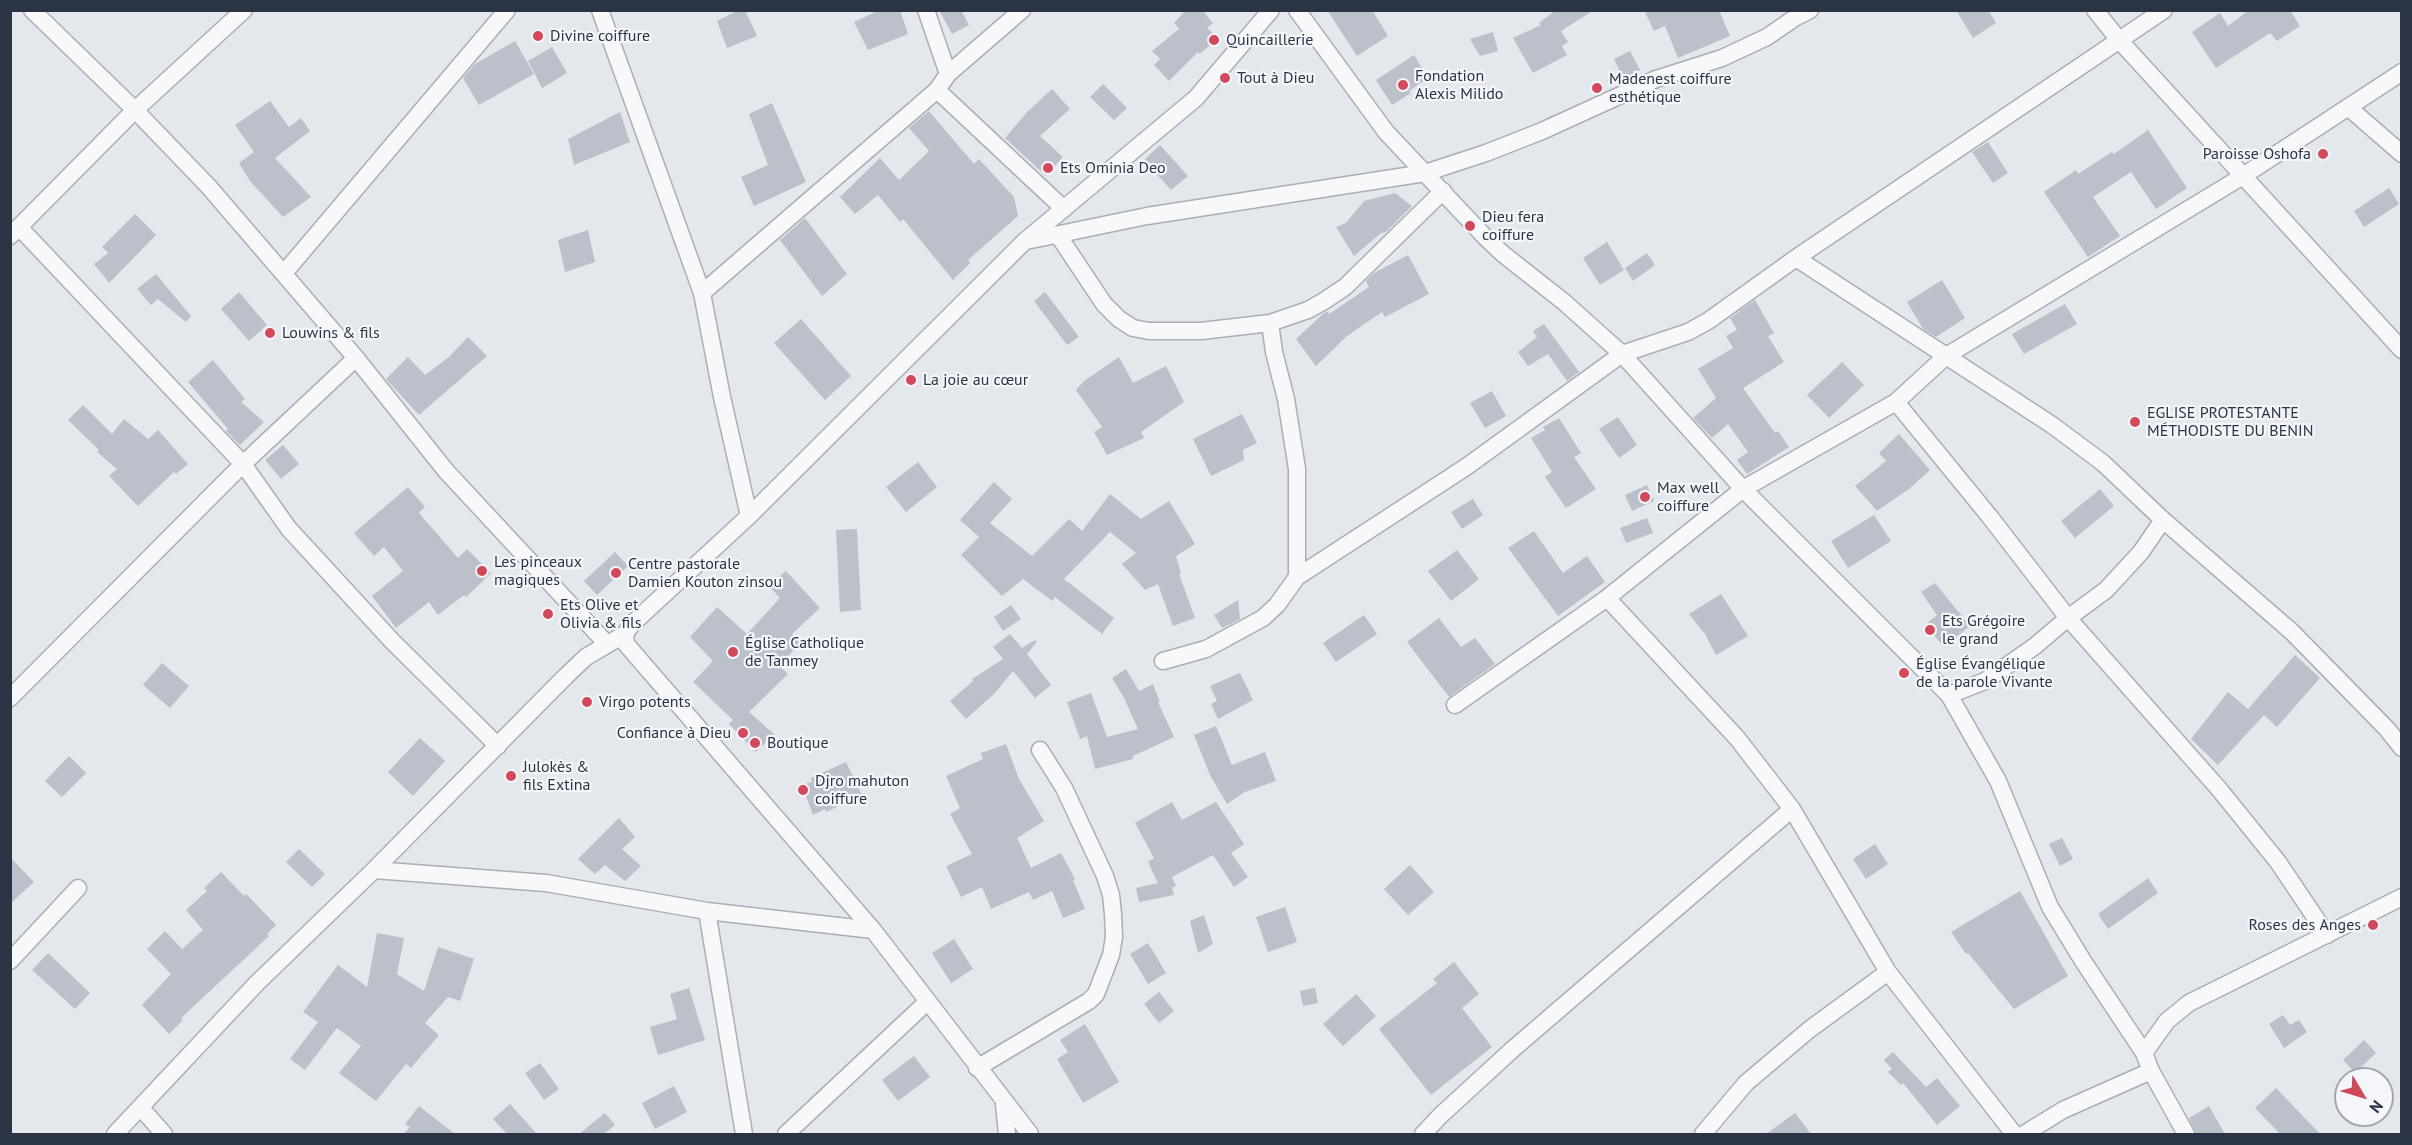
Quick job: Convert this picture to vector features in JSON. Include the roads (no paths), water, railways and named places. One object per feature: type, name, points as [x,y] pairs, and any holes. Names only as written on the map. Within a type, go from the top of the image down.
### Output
[{"type":"street","points":[[32,10],[135,110],[209,187],[356,358],[446,471],[606,643]]},
{"type":"street","points":[[244,10],[135,110],[15,232],[243,464],[289,529],[392,641],[498,746]]},
{"type":"street","points":[[284,273],[507,10]]},
{"type":"street","points":[[600,10],[702,293],[722,397],[749,516]]},
{"type":"street","points":[[926,10],[948,74]]},
{"type":"street","points":[[702,293],[937,90],[948,74],[1022,10]]},
{"type":"street","points":[[115,1134],[141,1108],[192,1049],[566,676],[606,643],[625,634],[632,624],[749,516],[1025,241],[1196,98],[1270,10]]},
{"type":"street","points":[[1297,10],[1386,132],[1425,173],[1503,254],[1564,302],[1622,354],[1743,489],[1949,695],[1998,781],[2050,907],[2144,1053],[2151,1071],[2186,1134]]},
{"type":"street","points":[[1025,241],[1147,216],[1218,207],[1425,173],[1542,131],[1656,79],[1722,58],[1767,37],[1810,10]]},
{"type":"street","points":[[2095,10],[2119,40],[2402,350]]},
{"type":"street","points":[[1163,661],[1206,649],[1263,618],[1277,605],[1297,577],[1466,466],[1622,354],[1688,332],[1708,321],[1796,258],[2164,10]]},
{"type":"street","points":[[1455,705],[1607,598],[1743,489],[1896,402],[1946,356],[2243,176],[2402,72]]},
{"type":"street","points":[[937,90],[1064,208]]},
{"type":"street","points":[[2348,107],[2402,154]]},
{"type":"street","points":[[1058,235],[1104,304],[1119,319],[1133,328],[1172,332],[1270,323],[1308,310],[1345,287],[1443,191]]},
{"type":"street","points":[[1796,258],[2052,425],[2103,463],[2163,520],[2292,632],[2387,729],[2402,748]]},
{"type":"street","points":[[1270,323],[1270,334],[1286,399],[1297,469],[1297,577]]},
{"type":"street","points":[[10,698],[243,464],[356,358]]},
{"type":"street","points":[[1896,402],[1990,517],[2068,618],[2219,789],[2278,862],[2326,934]]},
{"type":"street","points":[[1949,695],[1985,681],[2035,646],[2106,590],[2141,552],[2163,520]]},
{"type":"street","points":[[1607,598],[1737,738],[1792,809],[1888,972],[2014,1134]]},
{"type":"street","points":[[625,634],[626,644],[873,930],[1030,1134]]},
{"type":"street","points":[[2387,729],[2402,720]]},
{"type":"street","points":[[977,1068],[1089,1001],[1096,994],[1111,955],[1114,937],[1113,914],[1111,895],[1105,876],[1064,788],[1040,750]]},
{"type":"street","points":[[1423,1134],[1441,1114],[1513,1049],[1792,809]]},
{"type":"street","points":[[374,870],[546,883],[707,911],[873,930]]},
{"type":"street","points":[[12,958],[78,888]]},
{"type":"street","points":[[2144,1053],[2167,1021],[2189,1003],[2402,897]]},
{"type":"street","points":[[707,911],[744,1134]]},
{"type":"street","points":[[1703,1134],[1746,1083],[1810,1029],[1888,972]]},
{"type":"street","points":[[786,1134],[927,1002]]},
{"type":"street","points":[[2024,1134],[2063,1110],[2151,1071]]},
{"type":"street","points":[[1004,1103],[1007,1134]]},
{"type":"street","points":[[141,1108],[164,1134]]},
{"type":"place","name":"Divine coiffure","points":[[538,36]]},
{"type":"place","name":"Quincaillerie","points":[[1214,40]]},
{"type":"place","name":"Tout à Dieu","points":[[1225,78]]},
{"type":"place","name":"Fondation Alexis Milido","points":[[1403,85]]},
{"type":"place","name":"Madenest coiffure esthétique","points":[[1597,88]]},
{"type":"place","name":"Paroisse Oshofa","points":[[2323,154]]},
{"type":"place","name":"Ets Ominia Deo","points":[[1048,168]]},
{"type":"place","name":"Dieu fera coiffure","points":[[1470,226]]},
{"type":"place","name":"Louwins & fils","points":[[270,333]]},
{"type":"place","name":"La joie au cœur","points":[[911,380]]},
{"type":"place","name":"EGLISE PROTESTANTE MÉTHODISTE DU BENIN","points":[[2135,422]]},
{"type":"place","name":"Max well coiffure","points":[[1645,497]]},
{"type":"place","name":"Les pinceaux magiques","points":[[482,571]]},
{"type":"place","name":"Centre pastorale Damien Kouton zinsou","points":[[616,573]]},
{"type":"place","name":"Ets Olive et Olivia & fils","points":[[548,614]]},
{"type":"place","name":"Ets Grégoire le grand","points":[[1930,630]]},
{"type":"place","name":"Église Catholique de Tanmey","points":[[733,652]]},
{"type":"place","name":"Église Évangélique de la parole Vivante","points":[[1904,673]]},
{"type":"place","name":"Virgo potents","points":[[587,702]]},
{"type":"place","name":"Confiance à Dieu","points":[[743,733]]},
{"type":"place","name":"Boutique","points":[[755,743]]},
{"type":"place","name":"Julokès & fils Extina","points":[[511,776]]},
{"type":"place","name":"Djro mahuton coiffure","points":[[803,790]]},
{"type":"place","name":"Roses des Anges","points":[[2373,925]]}]
